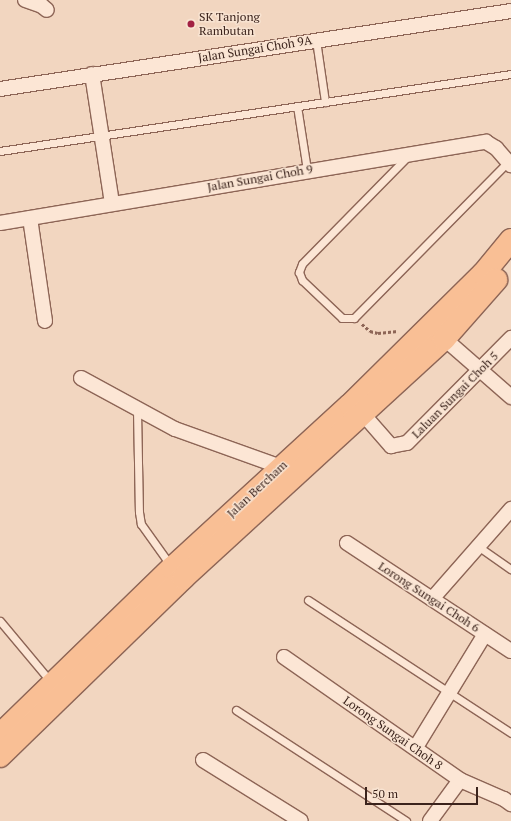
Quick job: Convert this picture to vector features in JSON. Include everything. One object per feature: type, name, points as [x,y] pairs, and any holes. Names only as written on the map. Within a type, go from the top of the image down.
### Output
[{"type":"main road","name":"Jalan Bercham","points":[[0,756],[183,578],[363,414],[437,333],[511,240]]},
{"type":"main road","name":"Jalan Bercham","points":[[0,735],[172,568],[281,467],[437,333],[511,264]]},
{"type":"street","points":[[25,0],[42,6],[47,10]]},
{"type":"street","name":"Jalan Sungai Choh 9A","points":[[0,89],[511,11]]},
{"type":"street","points":[[92,74],[112,203]]},
{"type":"street","name":"Jalan Sungai Choh 9","points":[[0,223],[307,170],[486,142],[496,148],[510,164]]},
{"type":"street","points":[[30,218],[45,321]]},
{"type":"street","points":[[437,333],[511,397]]},
{"type":"street","name":"Laluan Sungai Choh 5","points":[[363,414],[391,446],[400,446],[407,443],[481,371],[511,338]]},
{"type":"street","points":[[81,378],[137,410],[175,429],[281,467]]},
{"type":"street","points":[[432,599],[511,509]]},
{"type":"street","name":"Lorong Sungai Choh 6","points":[[347,543],[511,651]]},
{"type":"street","points":[[416,747],[485,634]]},
{"type":"street","name":"Lorong Sungai Choh 8","points":[[284,657],[416,747],[460,780],[504,799],[511,804]]},
{"type":"street","points":[[203,760],[301,821]]},
{"type":"street","points":[[430,821],[460,780]]},
{"type":"lane","points":[[316,40],[325,102]]},
{"type":"lane","points":[[0,151],[511,74]]},
{"type":"lane","points":[[297,106],[307,170]]},
{"type":"lane","points":[[410,154],[302,264],[299,272],[302,280],[342,318],[354,318],[510,164]]},
{"type":"lane","points":[[137,410],[139,512],[141,524],[172,568]]},
{"type":"lane","points":[[479,547],[511,569]]},
{"type":"lane","points":[[308,600],[511,733]]},
{"type":"lane","points":[[0,621],[52,684]]},
{"type":"lane","points":[[236,710],[406,821]]},
{"type":"path","points":[[354,318],[370,331],[378,333],[437,333]]},
{"type":"place","name":"SK Tanjong Rambutan","points":[[191,24]]}]
